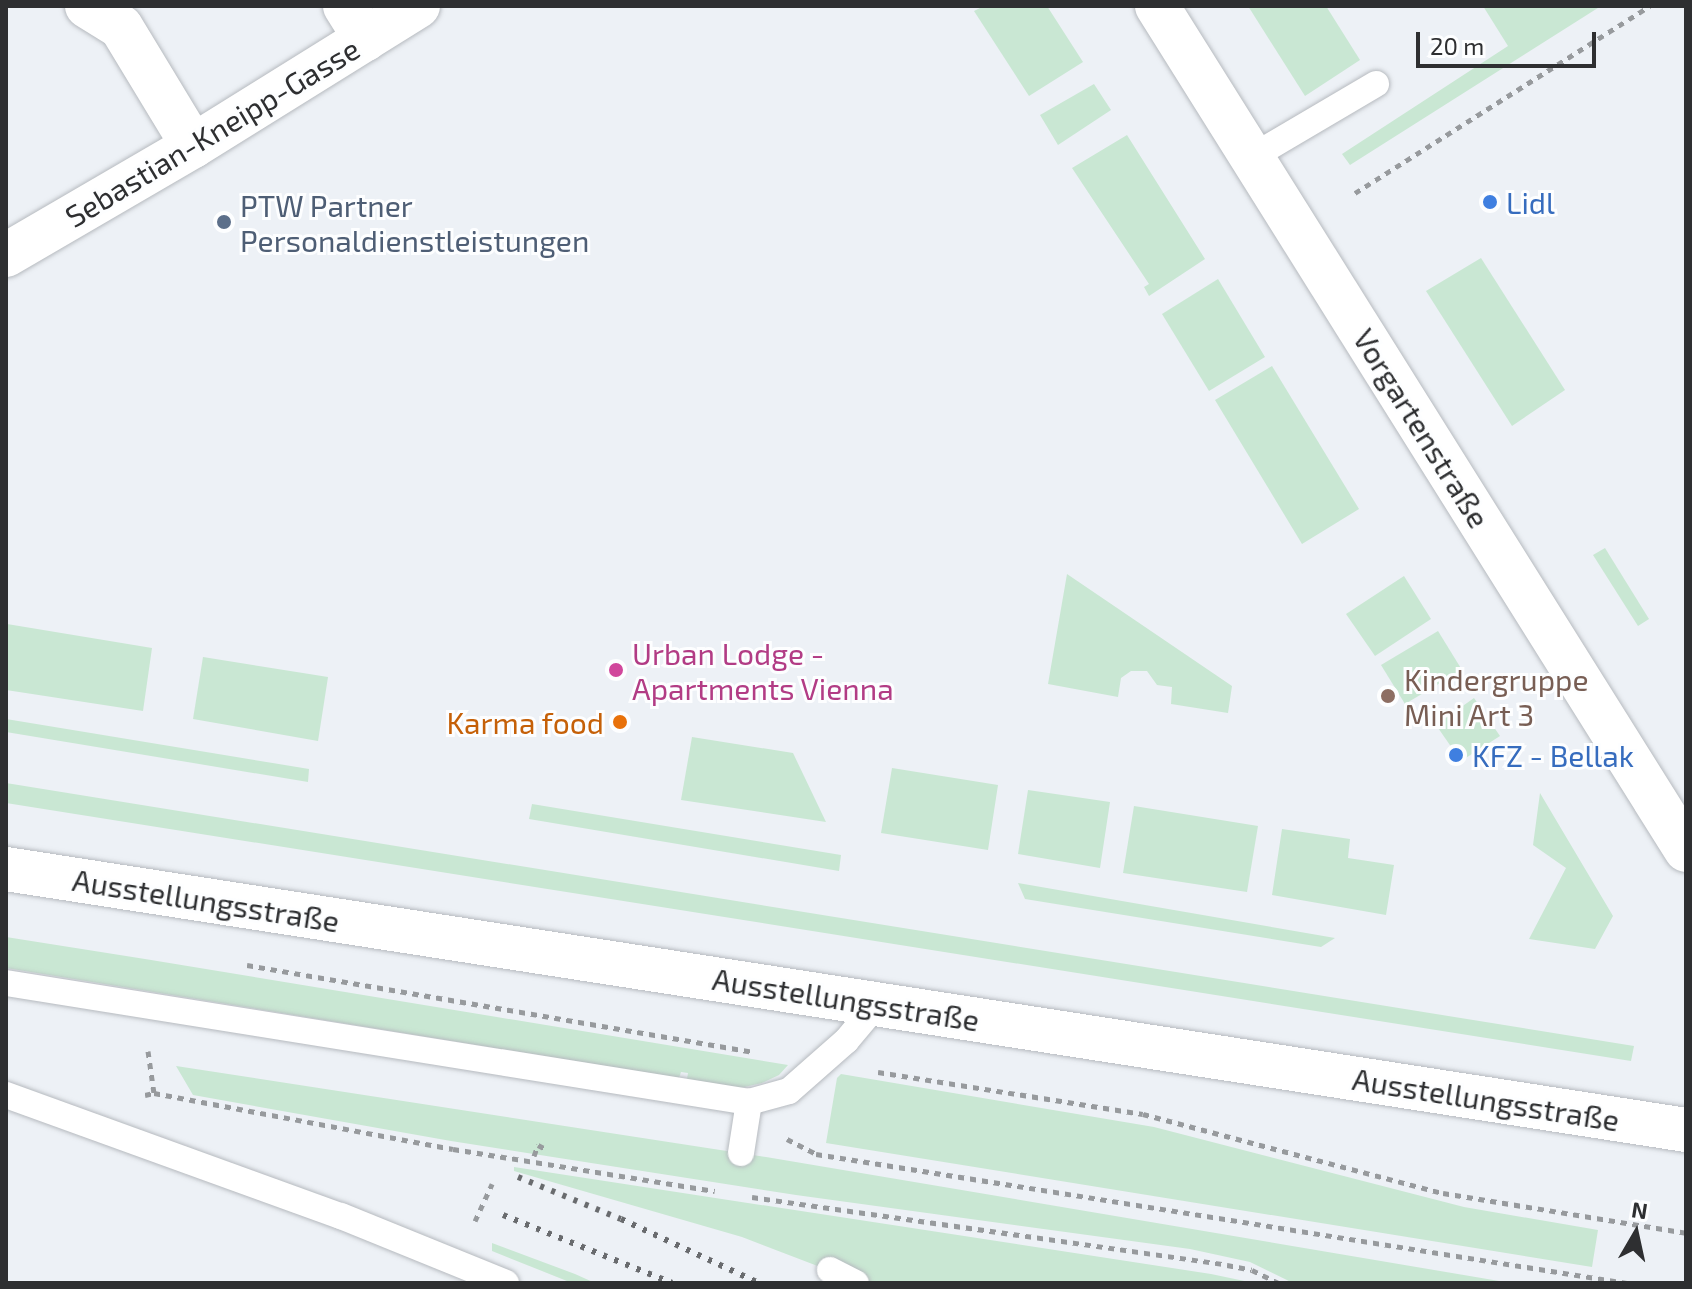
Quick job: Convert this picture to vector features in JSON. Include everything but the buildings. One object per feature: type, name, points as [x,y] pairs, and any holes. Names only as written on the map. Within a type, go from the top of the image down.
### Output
[{"type":"street","points":[[87,6],[121,27],[193,146]]},
{"type":"street","name":"Sebastian-Kneipp-Gasse","points":[[6,255],[193,146],[355,22],[418,6]]},
{"type":"street","name":"Vorgartenstraße","points":[[1157,6],[1686,850]]},
{"type":"street","name":"Ausstellungsstraße","points":[[6,869],[1686,1130]]},
{"type":"lane","points":[[1252,157],[1376,84]]},
{"type":"lane","points":[[6,983],[749,1102],[789,1091],[846,1041],[877,1004]]},
{"type":"lane","points":[[6,1095],[341,1216],[506,1283]]},
{"type":"lane","points":[[741,1153],[749,1102]]},
{"type":"lane","points":[[830,1270],[856,1283]]},
{"type":"path","points":[[1355,193],[1650,6]]},
{"type":"path","points":[[154,1093],[453,1149],[720,1192]]},
{"type":"path","points":[[749,1102],[789,1140],[816,1154],[1627,1283]]},
{"type":"path","points":[[534,1156],[538,1145],[548,1150]]},
{"type":"path","points":[[474,1223],[492,1184]]},
{"type":"path","points":[[750,1197],[1227,1265],[1252,1270],[1279,1283]]},
{"type":"green space","points":[[984,6],[1047,6],[1083,62],[1029,96],[974,11]]},
{"type":"green space","points":[[1248,6],[1326,6],[1360,60],[1305,96]]},
{"type":"green space","points":[[1483,6],[1601,6],[1350,165],[1342,154],[1508,46]]},
{"type":"green space","points":[[1094,84],[1111,110],[1058,145],[1040,115]]},
{"type":"green space","points":[[1127,135],[1205,259],[1149,296],[1144,287],[1149,284],[1072,168]]},
{"type":"green space","points":[[1481,258],[1565,390],[1512,426],[1426,291]]},
{"type":"green space","points":[[1218,279],[1265,357],[1209,391],[1162,314]]},
{"type":"green space","points":[[1272,366],[1359,509],[1302,544],[1215,400]]},
{"type":"green space","points":[[1605,548],[1649,619],[1638,626],[1593,555]]},
{"type":"green space","points":[[1067,574],[1232,686],[1228,713],[1171,704],[1172,687],[1157,685],[1147,671],[1131,671],[1121,678],[1118,697],[1048,684]]},
{"type":"green space","points":[[1404,576],[1431,619],[1375,656],[1346,614]]},
{"type":"green space","points":[[7,624],[152,648],[143,711],[6,690]]},
{"type":"green space","points":[[1438,631],[1462,670],[1405,704],[1381,665]]},
{"type":"green space","points":[[203,657],[328,677],[318,741],[193,719]]},
{"type":"green space","points":[[1474,698],[1500,736],[1461,761],[1436,725]]},
{"type":"green space","points":[[6,719],[309,769],[308,782],[6,732]]},
{"type":"green space","points":[[692,737],[793,753],[826,822],[681,800]]},
{"type":"green space","points":[[892,768],[998,785],[988,850],[881,833]]},
{"type":"green space","points":[[6,783],[1634,1046],[1631,1061],[6,803]]},
{"type":"green space","points":[[1028,790],[1110,802],[1100,868],[1018,854]]},
{"type":"green space","points":[[1540,793],[1613,916],[1595,949],[1529,939],[1566,868],[1533,845]]},
{"type":"green space","points":[[532,804],[841,855],[839,871],[529,819]]},
{"type":"green space","points":[[1134,806],[1258,826],[1247,892],[1123,873]]},
{"type":"green space","points":[[1282,829],[1350,839],[1348,858],[1394,865],[1386,915],[1272,895]]},
{"type":"green space","points":[[1018,883],[1335,938],[1321,947],[1025,899]]},
{"type":"green space","points":[[6,937],[788,1065],[779,1075],[740,1088],[687,1079],[688,1073],[681,1072],[679,1078],[6,968]]},
{"type":"green space","points":[[176,1066],[766,1157],[1511,1283],[1293,1283],[1250,1262],[1190,1249],[796,1195],[451,1141],[193,1095]]},
{"type":"green space","points":[[841,1074],[1154,1127],[1464,1207],[1598,1230],[1592,1267],[826,1143],[837,1078]]},
{"type":"green space","points":[[514,1167],[1254,1283],[862,1283],[742,1237],[514,1171]]},
{"type":"green space","points":[[492,1243],[595,1283],[572,1283],[492,1251]]},
{"type":"railway","points":[[518,1177],[621,1219],[759,1283]]},
{"type":"railway","points":[[503,1215],[672,1283]]},
{"type":"place","name":"Lidl","points":[[1490,202]]},
{"type":"place","name":"PTW Partner Personaldienstleistungen","points":[[224,222]]},
{"type":"place","name":"Urban Lodge - Apartments Vienna","points":[[616,670]]},
{"type":"place","name":"Kindergruppe Mini Art 3","points":[[1388,696]]},
{"type":"place","name":"Karma food","points":[[620,722]]},
{"type":"place","name":"KFZ - Bellak","points":[[1456,755]]}]
